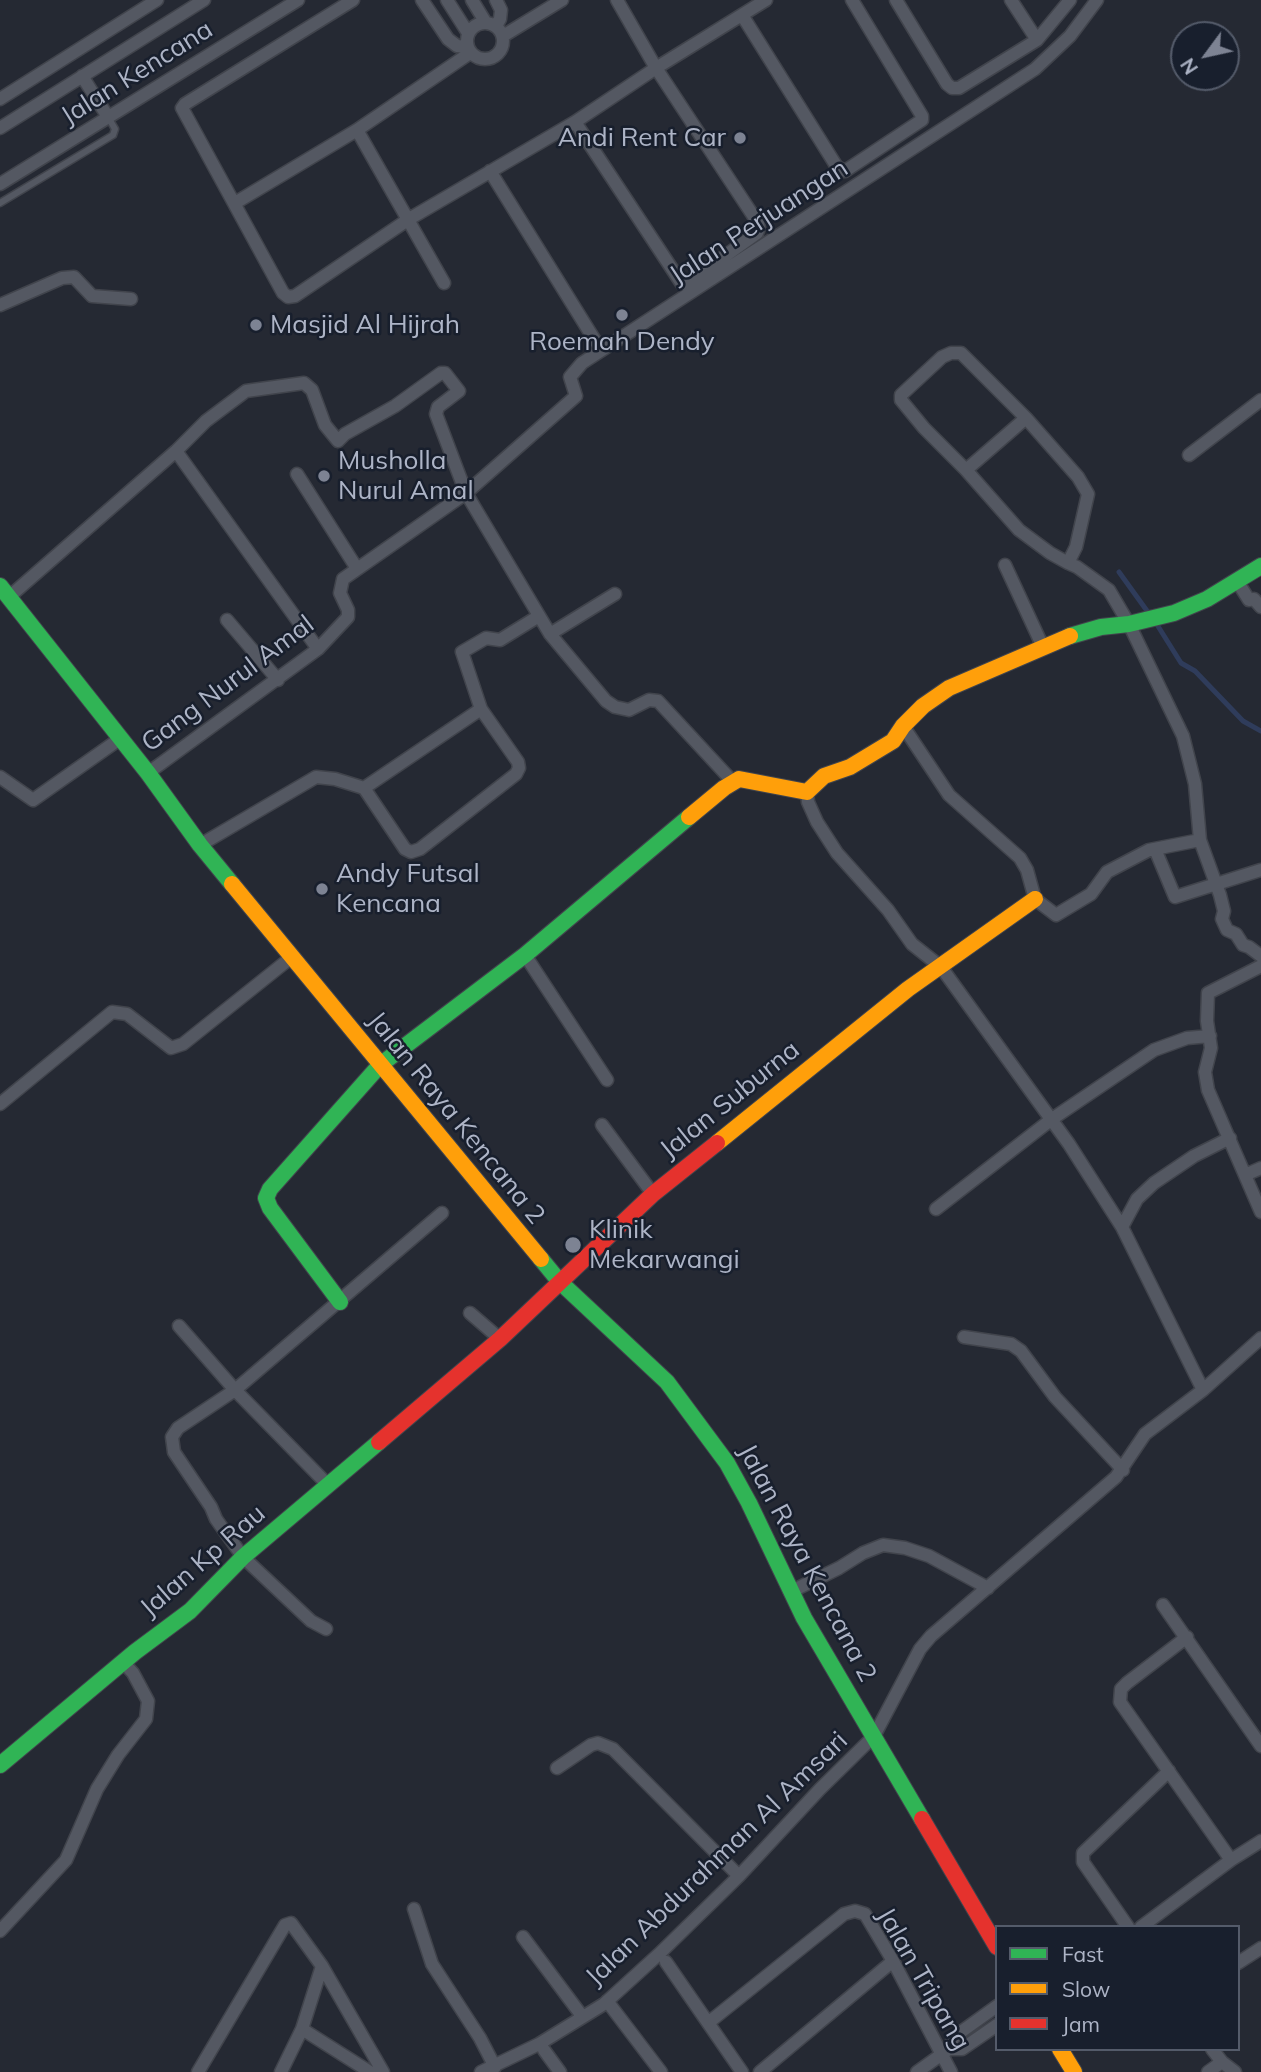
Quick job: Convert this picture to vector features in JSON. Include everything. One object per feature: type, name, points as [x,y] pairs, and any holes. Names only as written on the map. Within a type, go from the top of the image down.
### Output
[{"type":"street","points":[[0,99],[157,0]]},
{"type":"street","name":"Jalan Kencana","points":[[0,128],[204,0]]},
{"type":"street","name":"Jalan Kencana","points":[[0,184],[298,0]]},
{"type":"street","points":[[353,0],[182,108],[283,293],[288,297],[295,296],[409,219],[576,121],[766,0]]},
{"type":"street","points":[[422,0],[448,39],[481,59],[494,57],[502,48],[495,28],[472,0]]},
{"type":"street","points":[[447,0],[468,33],[469,50]]},
{"type":"street","points":[[495,28],[501,10],[496,0]]},
{"type":"street","points":[[468,33],[475,25],[495,28],[562,0]]},
{"type":"street","points":[[576,121],[679,281],[687,283],[757,233],[760,228],[656,68],[617,0]]},
{"type":"street","points":[[742,15],[837,167],[845,171],[922,121],[922,116],[852,0]]},
{"type":"street","points":[[895,0],[952,88],[959,88],[1037,40],[1070,0]]},
{"type":"street","points":[[1010,0],[1037,40]]},
{"type":"street","name":"Jalan Perjuangan","points":[[467,493],[576,396],[570,377],[582,363],[1035,69],[1070,36],[1097,0]]},
{"type":"street","points":[[235,203],[357,130],[469,50]]},
{"type":"street","points":[[82,76],[108,117]]},
{"type":"street","points":[[357,130],[444,283]]},
{"type":"street","points":[[490,171],[599,347]]},
{"type":"street","points":[[0,305],[62,278],[74,277],[92,296],[131,299]]},
{"type":"street","points":[[1068,563],[1076,547],[1088,494],[1077,477],[1026,418],[961,353],[942,357],[901,395],[901,400],[1019,530],[1050,553],[1109,590],[1129,624],[1183,736],[1195,785],[1200,840],[1224,911],[1222,919],[1227,930],[1236,934],[1243,945],[1261,956]]},
{"type":"street","points":[[4,591],[176,451],[206,421],[246,391],[304,383],[312,390],[325,425],[338,442],[345,434],[395,406],[441,373],[445,373],[459,391],[438,407],[436,414],[467,493],[550,634],[606,701],[615,707],[629,710],[649,700],[658,701],[734,783]]},
{"type":"street","points":[[1189,455],[1261,400]]},
{"type":"street","points":[[967,470],[1026,418]]},
{"type":"street","points":[[176,451],[318,649]]},
{"type":"street","points":[[297,474],[356,567]]},
{"type":"street","name":"Gang Nurul Amal","points":[[148,773],[318,649],[348,617],[348,610],[340,593],[343,579],[356,567],[467,493]]},
{"type":"street","points":[[1005,565],[1043,648]]},
{"type":"street","points":[[807,792],[824,776],[850,767],[893,741],[903,726],[923,706],[949,688],[1043,648],[1101,627],[1152,619],[1207,599],[1261,566]]},
{"type":"street","points":[[1237,581],[1249,600],[1254,600],[1261,607]]},
{"type":"street","name":"Jalan Raya Kencana 2","points":[[4,591],[121,738],[200,845],[559,1281],[667,1382],[696,1419],[727,1463],[749,1503],[790,1592],[995,1944]]},
{"type":"street","points":[[550,634],[615,594]]},
{"type":"street","points":[[200,845],[316,777],[335,779],[363,788],[405,849],[411,852],[420,849],[516,774],[519,768],[518,762],[481,709],[462,652],[486,638],[500,640],[539,616]]},
{"type":"street","points":[[227,620],[278,680]]},
{"type":"street","points":[[363,788],[481,709]]},
{"type":"street","points":[[903,726],[949,795],[1020,858],[1027,870],[1035,899],[1056,915],[1091,894],[1107,872],[1155,849],[1200,840]]},
{"type":"street","points":[[0,777],[33,800],[121,738]]},
{"type":"street","points":[[340,1302],[270,1208],[266,1198],[270,1189],[380,1065],[525,955],[724,788],[739,779],[807,792]]},
{"type":"street","points":[[807,792],[808,802],[817,822],[837,853],[888,910],[912,944],[941,967],[1052,1119],[1122,1227],[1203,1390]]},
{"type":"street","points":[[1155,849],[1175,897],[1261,870]]},
{"type":"street","name":"Jalan Suburna","points":[[559,1281],[653,1194],[908,989],[1035,899]]},
{"type":"street","points":[[525,955],[607,1080]]},
{"type":"street","points":[[0,1104],[112,1012],[127,1014],[172,1048],[183,1044],[293,956]]},
{"type":"street","points":[[1261,966],[1208,993],[1207,1021],[1211,1048],[1205,1072],[1208,1090],[1261,1212]]},
{"type":"street","points":[[936,1209],[1052,1119],[1154,1050],[1186,1038],[1210,1036]]},
{"type":"street","points":[[602,1125],[653,1194]]},
{"type":"street","points":[[1122,1227],[1137,1199],[1154,1183],[1194,1156],[1230,1138]]},
{"type":"street","points":[[1245,1175],[1261,1168]]},
{"type":"street","points":[[326,1629],[311,1620],[243,1557],[174,1452],[172,1437],[178,1428],[236,1390],[442,1213]]},
{"type":"street","name":"Jalan Kp Rau","points":[[0,1765],[123,1662],[190,1611],[243,1557],[500,1339],[559,1281]]},
{"type":"street","points":[[470,1313],[500,1339]]},
{"type":"street","points":[[179,1326],[236,1390],[328,1485]]},
{"type":"street","points":[[964,1337],[1011,1344],[1021,1351],[1055,1397],[1122,1470]]},
{"type":"street","name":"Jalan Abdurahman Al Amsari","points":[[481,2072],[539,2044],[607,2001],[673,1941],[874,1736],[920,1649],[931,1636],[1122,1470],[1145,1434],[1203,1390],[1261,1338]]},
{"type":"street","points":[[790,1592],[883,1545],[905,1548],[929,1556],[988,1588]]},
{"type":"street","points":[[1163,1605],[1261,1746]]},
{"type":"street","points":[[1187,1637],[1126,1683],[1120,1694],[1123,1708],[1231,1860]]},
{"type":"street","points":[[0,1931],[66,1860],[97,1789],[118,1755],[146,1719],[148,1701],[133,1673],[123,1662]]},
{"type":"street","points":[[557,1768],[591,1745],[605,1744],[739,1876]]},
{"type":"street","points":[[1127,1925],[1083,1862],[1083,1853],[1169,1771]]},
{"type":"street","points":[[1144,1925],[1261,1841]]},
{"type":"street","points":[[414,1909],[432,1965],[480,2038],[495,2067]]},
{"type":"street","name":"Jalan Tripang","points":[[708,2023],[844,1914],[855,1911],[864,1914],[893,1961],[946,2051],[951,2072]]},
{"type":"street","points":[[198,2072],[285,1925],[291,1923],[322,1966],[383,2072]]},
{"type":"street","points":[[523,1937],[582,2016]]},
{"type":"street","points":[[1240,1962],[1261,1948]]},
{"type":"street","points":[[760,2072],[893,1961]]},
{"type":"street","points":[[666,1962],[741,2072]]},
{"type":"street","points":[[281,2072],[302,2029],[322,1966]]},
{"type":"street","points":[[607,2001],[661,2072]]},
{"type":"street","points":[[917,2072],[946,2051],[954,2037],[995,2007]]},
{"type":"street","points":[[946,2051],[961,2049],[995,2026]]},
{"type":"street","points":[[302,2029],[354,2067],[370,2072]]},
{"type":"street","points":[[544,2050],[560,2072]]},
{"type":"street","points":[[1061,2051],[1074,2072]]},
{"type":"street","points":[[1214,2051],[1235,2072]]},
{"type":"street","points":[[1208,2072],[1222,2062]]},
{"type":"lane","points":[[0,203],[113,135],[115,129],[108,117]]},
{"type":"waterway","points":[[1119,572],[1150,615]]},
{"type":"waterway","points":[[1156,623],[1181,663],[1195,671],[1243,721],[1261,731]]},
{"type":"traffic: fast","points":[[1070,636],[1174,613],[1207,599],[1261,566]]},
{"type":"traffic: fast","points":[[0,586],[232,884]]},
{"type":"traffic: fast","points":[[340,1302],[270,1208],[266,1198],[270,1189],[380,1065],[525,955],[689,817]]},
{"type":"traffic: fast","points":[[541,1259],[559,1281],[667,1382],[727,1463],[804,1618],[922,1819]]},
{"type":"traffic: fast","points":[[0,1765],[135,1652],[190,1611],[243,1557],[379,1442]]},
{"type":"traffic: slow","points":[[689,817],[739,779],[807,792],[824,776],[850,767],[893,741],[903,726],[923,706],[949,688],[1070,636]]},
{"type":"traffic: slow","points":[[232,884],[541,1259]]},
{"type":"traffic: slow","points":[[717,1143],[908,989],[1035,899]]},
{"type":"traffic: slow","points":[[1061,2051],[1074,2072]]},
{"type":"traffic: jam","points":[[379,1442],[500,1339],[653,1194],[717,1143]]},
{"type":"traffic: jam","points":[[922,1819],[995,1944]]},
{"type":"place","name":"Andi Rent Car","points":[[740,138]]},
{"type":"place","name":"Roemah Dendy","points":[[622,315]]},
{"type":"place","name":"Masjid Al Hijrah","points":[[256,325]]},
{"type":"place","name":"Musholla Nurul Amal","points":[[324,476]]},
{"type":"place","name":"Andy Futsal Kencana","points":[[322,889]]},
{"type":"place","name":"Klinik Mekarwangi","points":[[573,1245]]}]
